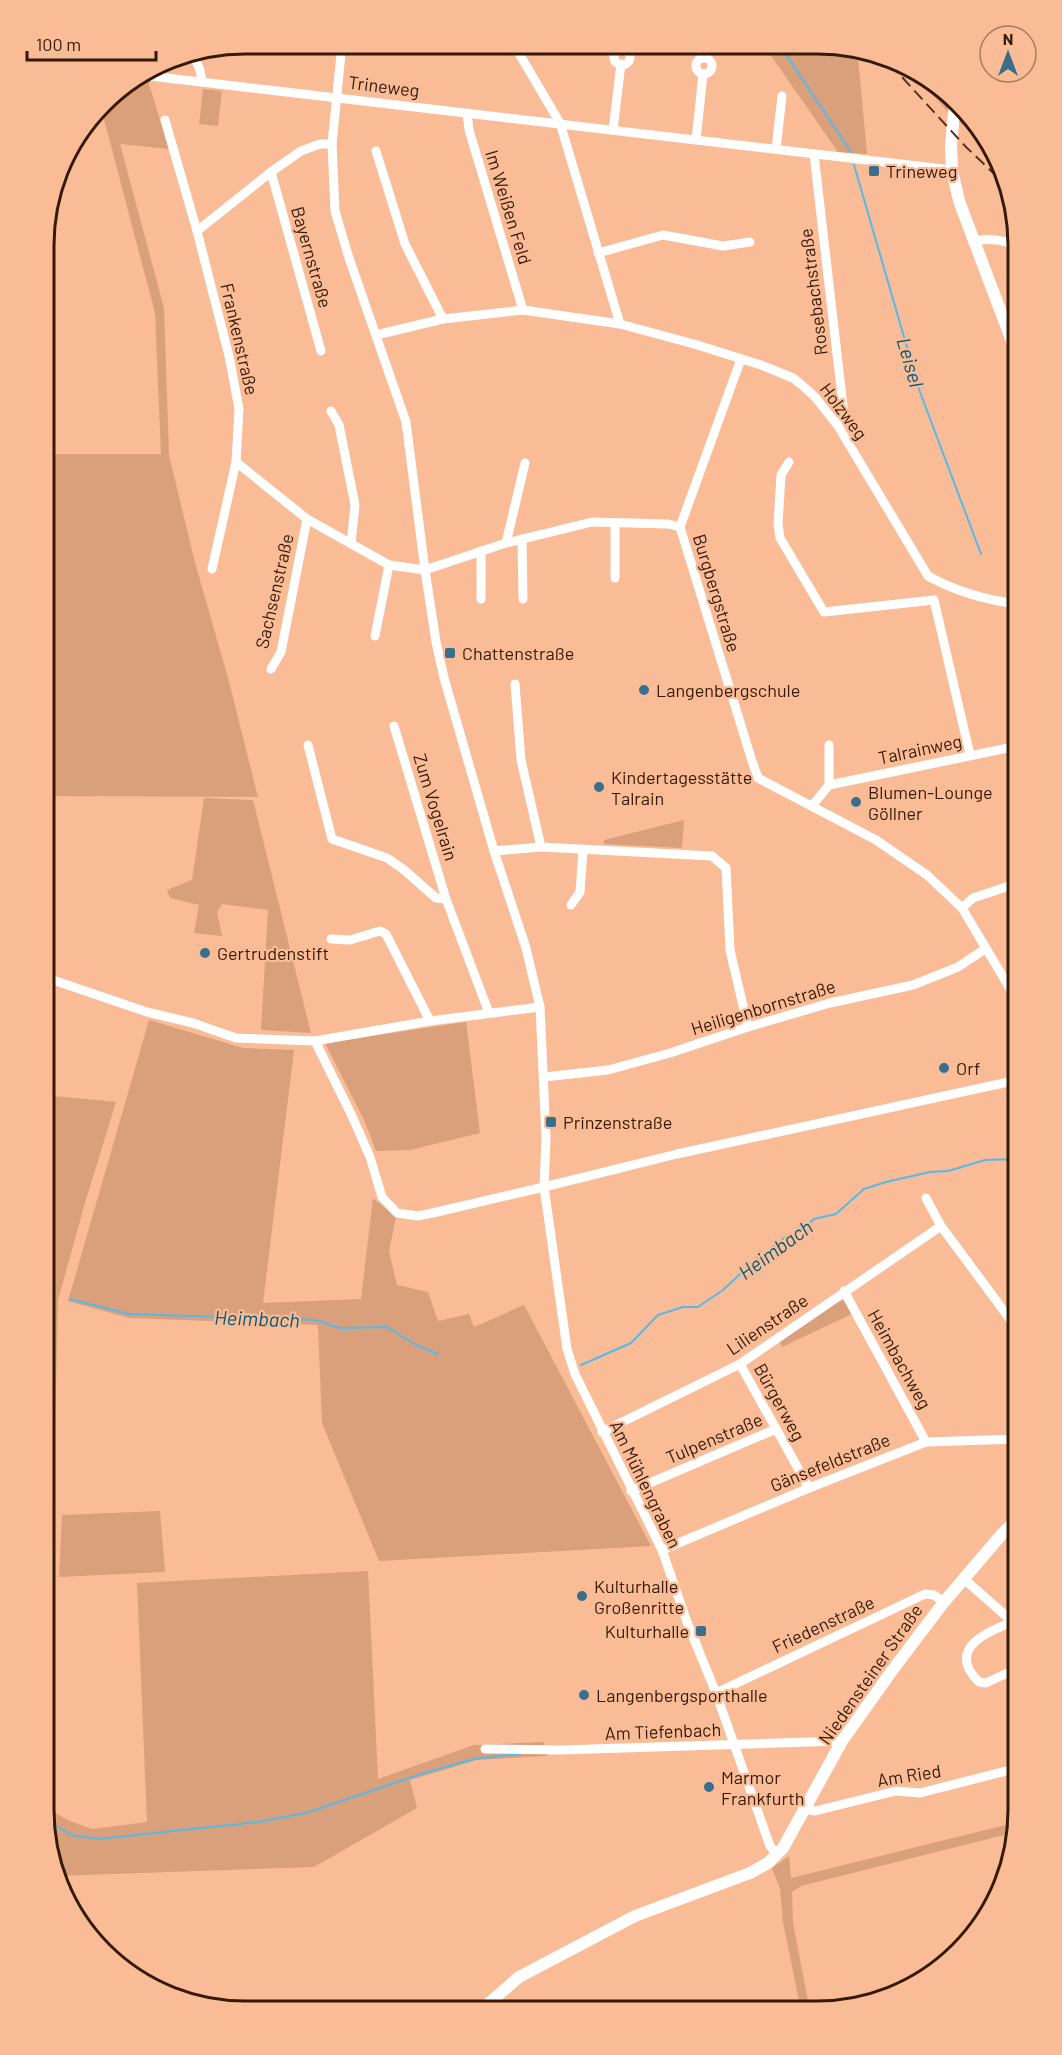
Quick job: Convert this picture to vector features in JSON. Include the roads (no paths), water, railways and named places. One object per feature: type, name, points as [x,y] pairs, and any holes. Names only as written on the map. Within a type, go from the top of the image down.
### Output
[{"type":"main road","points":[[954,112],[951,130],[952,170],[959,201],[1008,330]]},
{"type":"main road","name":"Niedensteiner Straße","points":[[772,1859],[783,1848],[842,1741],[897,1663],[944,1602],[1008,1528]]},
{"type":"main road","points":[[491,2001],[519,1977],[635,1916],[750,1873],[772,1859]]},
{"type":"street","points":[[341,54],[332,144],[335,211],[406,422],[425,570],[444,678],[494,851],[526,948],[540,1007],[546,1137],[544,1188]]},
{"type":"street","points":[[519,54],[560,123],[620,324]]},
{"type":"street","points":[[196,61],[202,82]]},
{"type":"street","points":[[613,130],[621,64]]},
{"type":"street","points":[[696,140],[703,74]]},
{"type":"street","name":"Trineweg","points":[[156,77],[952,170]]},
{"type":"street","points":[[776,149],[782,96]]},
{"type":"street","name":"Im Weißen Feld","points":[[466,112],[469,130],[523,310]]},
{"type":"street","name":"Frankenstraße","points":[[165,120],[197,231],[229,356],[239,409],[236,462],[212,569]]},
{"type":"street","points":[[197,231],[271,172],[310,146],[332,144]]},
{"type":"street","points":[[376,151],[405,244],[443,319]]},
{"type":"street","name":"Rosebachstraße","points":[[814,154],[844,415],[838,426]]},
{"type":"street","name":"Bayernstraße","points":[[271,172],[321,351]]},
{"type":"street","points":[[598,253],[663,235],[723,246],[750,242]]},
{"type":"street","points":[[975,241],[983,239],[1008,243]]},
{"type":"street","name":"Holzweg","points":[[376,334],[443,319],[523,310],[620,324],[776,370],[793,378],[815,397],[838,426],[928,576],[949,588],[1008,605]]},
{"type":"street","name":"Burgbergstraße","points":[[741,359],[680,527],[758,778],[876,840],[927,875],[962,908],[1008,986]]},
{"type":"street","points":[[331,411],[339,425],[355,505],[351,544]]},
{"type":"street","name":"Sachsenstraße","points":[[236,462],[307,519],[389,565],[425,570]]},
{"type":"street","points":[[789,462],[781,475],[778,524],[780,538],[824,612],[934,600],[949,588]]},
{"type":"street","points":[[506,543],[525,463]]},
{"type":"street","name":"Sachsenstraße","points":[[271,669],[281,652],[307,519]]},
{"type":"street","points":[[425,570],[506,543],[592,522],[668,524],[680,527]]},
{"type":"street","points":[[615,523],[615,578]]},
{"type":"street","points":[[522,539],[523,599]]},
{"type":"street","points":[[481,551],[482,599]]},
{"type":"street","points":[[375,636],[389,565]]},
{"type":"street","points":[[934,600],[970,755]]},
{"type":"street","points":[[514,684],[521,760],[541,847]]},
{"type":"street","name":"Zum Vogelrain","points":[[394,726],[446,898],[489,1013]]},
{"type":"street","points":[[308,745],[332,839],[387,858],[403,868],[436,898],[446,898]]},
{"type":"street","points":[[812,806],[829,785],[829,745]]},
{"type":"street","name":"Talrainweg","points":[[829,785],[1008,748]]},
{"type":"street","points":[[494,851],[541,847],[712,856],[726,868],[730,950],[748,1027]]},
{"type":"street","points":[[571,905],[580,892],[583,850]]},
{"type":"street","points":[[962,908],[973,898],[1008,886]]},
{"type":"street","points":[[331,939],[350,940],[380,931],[386,934],[430,1020]]},
{"type":"street","name":"Heiligenbornstraße","points":[[544,1077],[608,1070],[830,1003],[913,985],[958,967],[985,949]]},
{"type":"street","points":[[54,980],[147,1012],[193,1023],[236,1038],[315,1041],[430,1020],[540,1007]]},
{"type":"street","points":[[315,1041],[352,1116],[370,1158],[382,1197],[397,1213],[418,1216],[544,1188],[677,1154],[1008,1082]]},
{"type":"street","name":"Am Mühlengraben","points":[[544,1188],[567,1349],[575,1374],[662,1550],[687,1622],[716,1693],[770,1846],[772,1859]]},
{"type":"street","points":[[926,1198],[941,1226],[1008,1316]]},
{"type":"street","name":"Lilienstraße","points":[[602,1432],[740,1364],[941,1226]]},
{"type":"street","name":"Heimbachweg","points":[[844,1292],[926,1442]]},
{"type":"street","name":"Bürgerweg","points":[[740,1364],[809,1488]]},
{"type":"street","name":"Tulpenstraße","points":[[631,1491],[776,1429]]},
{"type":"street","name":"Gänsefeldstraße","points":[[662,1550],[926,1442],[1008,1439]]},
{"type":"street","points":[[964,1579],[1008,1615]]},
{"type":"street","name":"Friedenstraße","points":[[716,1693],[925,1594],[934,1595],[944,1602]]},
{"type":"street","points":[[1008,1625],[976,1641],[967,1651],[965,1660],[967,1668],[979,1682],[986,1683],[1008,1673]]},
{"type":"street","name":"Am Tiefenbach","points":[[484,1749],[561,1750],[842,1741]]},
{"type":"street","name":"Am Ried","points":[[805,1809],[815,1811],[896,1791],[920,1793],[1008,1771]]},
{"type":"waterway","name":"Leisel","points":[[786,54],[851,152]]},
{"type":"waterway","name":"Leisel","points":[[854,165],[920,392],[981,554]]},
{"type":"waterway","name":"Heimbach","points":[[581,1365],[631,1343],[658,1315],[683,1307],[698,1307],[723,1290],[752,1263],[787,1236],[798,1233],[814,1219],[836,1214],[864,1189],[930,1172],[948,1171],[985,1160],[1008,1159]]},
{"type":"waterway","name":"Heimbach","points":[[70,1299],[129,1314],[316,1320],[339,1328],[387,1327],[416,1345],[438,1354]]},
{"type":"waterway","points":[[54,1825],[72,1835],[98,1839],[258,1822],[306,1813],[421,1774],[474,1759],[520,1754]]},
{"type":"railway","points":[[897,72],[966,147],[994,174]]},
{"type":"place","name":"Trineweg","points":[[874,171]]},
{"type":"place","name":"Chattenstraße","points":[[450,653]]},
{"type":"place","name":"Langenbergschule","points":[[644,690]]},
{"type":"place","name":"Kindertagesstätte Talrain","points":[[599,787]]},
{"type":"place","name":"Blumen-Lounge Göllner","points":[[856,802]]},
{"type":"place","name":"Gertrudenstift","points":[[205,953]]},
{"type":"place","name":"Orf","points":[[944,1068]]},
{"type":"place","name":"Prinzenstraße","points":[[551,1122]]},
{"type":"place","name":"Kulturhalle Großenritte","points":[[582,1596]]},
{"type":"place","name":"Kulturhalle","points":[[701,1631]]},
{"type":"place","name":"Langenbergsporthalle","points":[[584,1695]]},
{"type":"place","name":"Marmor Frankfurth","points":[[709,1787]]}]
